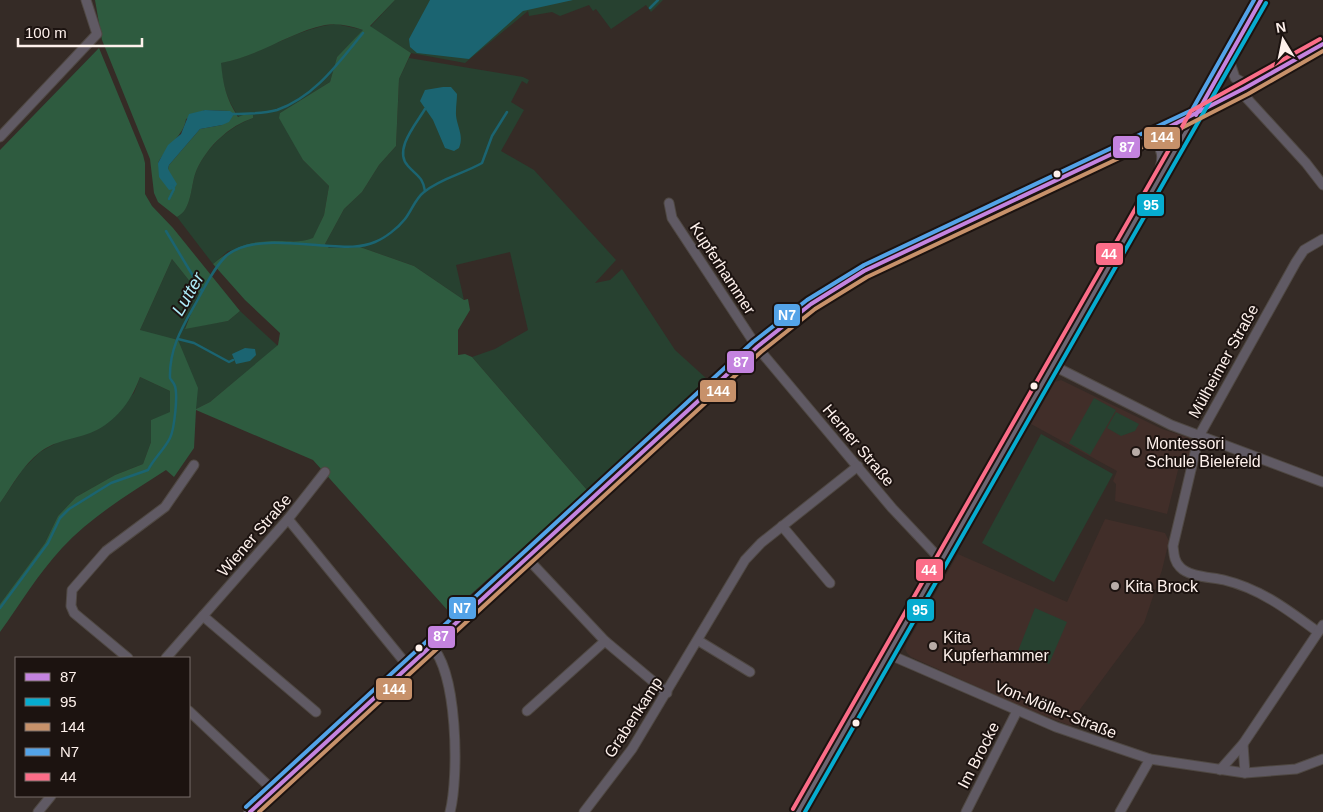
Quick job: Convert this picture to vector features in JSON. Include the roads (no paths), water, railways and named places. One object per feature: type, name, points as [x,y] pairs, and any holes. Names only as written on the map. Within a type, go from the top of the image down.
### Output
[{"type":"main road","points":[[798,812],[1158,177],[1196,115],[1261,0]]},
{"type":"main road","points":[[250,812],[526,557],[757,347],[793,317],[846,281],[1196,115]]},
{"type":"main road","points":[[1132,146],[1152,142],[1160,145],[1163,160],[1158,177]]},
{"type":"street","points":[[0,137],[97,34],[86,0]]},
{"type":"street","points":[[1196,115],[1262,81],[1323,44]]},
{"type":"street","points":[[1228,56],[1234,76],[1240,81],[1262,81]]},
{"type":"street","points":[[1241,92],[1306,163],[1323,186]]},
{"type":"street","name":"Kupferhammer","points":[[669,203],[672,218],[757,347]]},
{"type":"street","name":"Mülheimer Straße","points":[[1321,628],[1256,590],[1237,583],[1187,572],[1180,567],[1174,558],[1174,546],[1199,436],[1296,262],[1304,250],[1323,239]]},
{"type":"street","name":"Herner Straße","points":[[757,347],[892,508],[941,560]]},
{"type":"street","points":[[1052,365],[1171,425],[1323,482]]},
{"type":"street","points":[[127,657],[74,613],[71,606],[72,590],[106,551],[165,508],[194,465]]},
{"type":"street","name":"Grabenkamp","points":[[589,811],[632,749],[667,693],[745,560],[761,543],[858,466]]},
{"type":"street","name":"Wiener Straße","points":[[167,657],[288,519],[325,472]]},
{"type":"street","points":[[288,519],[408,665]]},
{"type":"street","points":[[782,526],[830,583]]},
{"type":"street","points":[[526,557],[604,642],[667,693]]},
{"type":"street","points":[[203,616],[316,712]]},
{"type":"street","points":[[1220,770],[1243,744],[1321,628]]},
{"type":"street","points":[[699,641],[750,672]]},
{"type":"street","points":[[527,711],[604,642]]},
{"type":"street","points":[[430,645],[439,656],[453,718],[456,768],[450,812]]},
{"type":"street","name":"Von-Möller-Straße","points":[[888,654],[1017,711],[1117,749],[1150,759],[1245,773],[1296,769],[1323,759]]},
{"type":"street","points":[[190,711],[273,790]]},
{"type":"street","name":"Im Brocke","points":[[966,812],[1017,711]]},
{"type":"street","points":[[1243,744],[1245,773]]},
{"type":"street","points":[[1120,812],[1150,759]]},
{"type":"street","points":[[38,812],[50,797]]},
{"type":"water","points":[[430,0],[573,0],[523,11],[469,59],[417,53],[410,47],[409,39]]},
{"type":"water","points":[[451,87],[457,94],[456,116],[461,143],[459,148],[454,151],[445,148],[433,120],[420,101],[425,90]]},
{"type":"water","points":[[205,110],[230,111],[234,114],[229,122],[200,129],[169,165],[168,169],[177,184],[174,189],[169,190],[159,177],[158,163],[168,145],[181,134],[189,114]]},
{"type":"water","points":[[245,348],[255,349],[256,355],[250,361],[236,364],[232,354]]},
{"type":"waterway","name":"Lutter","points":[[650,8],[658,0]]},
{"type":"waterway","points":[[231,114],[254,114],[277,110],[303,97],[315,88],[335,67],[363,33]]},
{"type":"waterway","points":[[425,109],[412,129],[404,145],[403,152],[404,160],[421,180],[425,191]]},
{"type":"waterway","name":"Lutter","points":[[0,608],[48,543],[60,518],[69,509],[111,483],[148,470],[168,442],[173,427],[176,402],[175,388],[170,378],[174,347],[182,328],[207,283],[226,256],[248,245],[262,243],[353,247],[370,244],[379,240],[402,222],[424,192],[438,183],[482,163],[492,136],[507,112]]},
{"type":"waterway","points":[[169,199],[174,189],[172,186]]},
{"type":"waterway","points":[[166,231],[202,291]]},
{"type":"waterway","points":[[178,339],[194,343],[229,362],[233,360]]},
{"type":"place","name":"Montessori Schule Bielefeld","points":[[1136,452]]},
{"type":"place","name":"Kita Brock","points":[[1115,586]]},
{"type":"place","name":"Kita Kupferhammer","points":[[933,646]]}]
